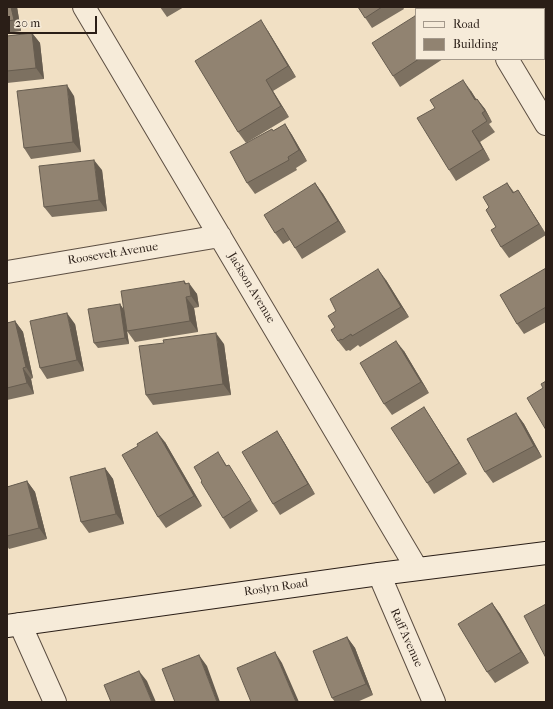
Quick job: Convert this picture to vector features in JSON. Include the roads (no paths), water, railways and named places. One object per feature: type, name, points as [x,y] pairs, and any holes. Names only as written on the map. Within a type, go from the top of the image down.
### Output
[{"type":"street","name":"Jackson Avenue","points":[[84,7],[418,569]]},
{"type":"street","points":[[508,60],[546,124]]},
{"type":"street","name":"Roosevelt Avenue","points":[[7,272],[220,236]]},
{"type":"street","name":"Roslyn Road","points":[[14,625],[378,574],[546,553]]},
{"type":"street","name":"Raff Avenue","points":[[378,574],[434,702]]},
{"type":"street","points":[[14,625],[54,702]]}]
